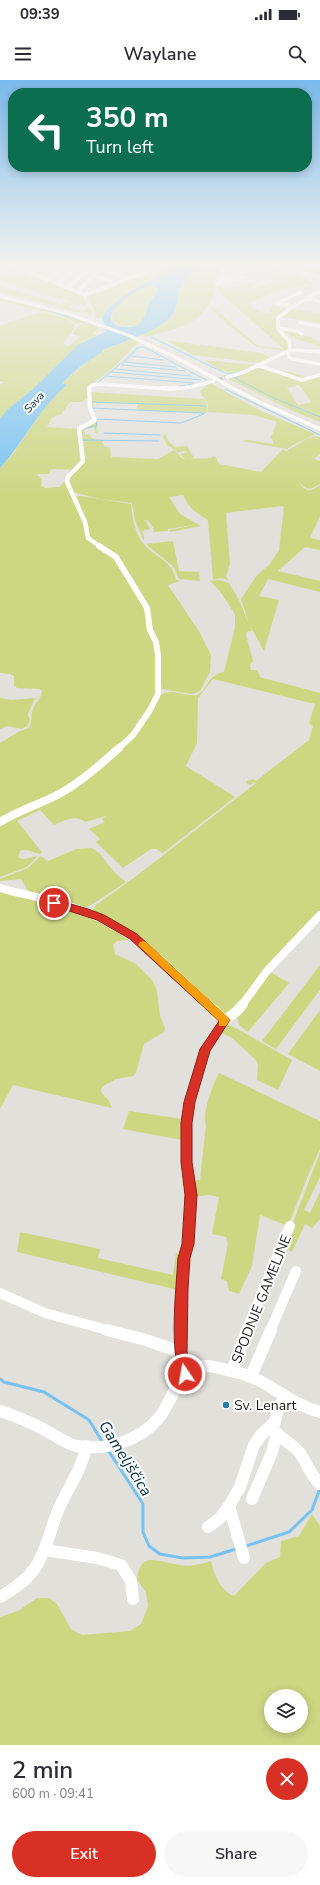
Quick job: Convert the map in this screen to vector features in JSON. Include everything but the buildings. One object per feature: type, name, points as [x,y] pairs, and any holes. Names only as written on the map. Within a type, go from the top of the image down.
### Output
[{"type":"highway","points":[[149,343],[261,400],[320,425]]},
{"type":"highway","points":[[149,343],[257,401],[320,428]]},
{"type":"street","points":[[289,343],[289,357],[292,359],[320,364]]},
{"type":"street","points":[[227,377],[242,373],[289,351],[320,352]]},
{"type":"street","points":[[263,362],[293,372]]},
{"type":"street","points":[[257,365],[300,380],[320,375]]},
{"type":"street","points":[[0,822],[13,814],[61,793],[95,769],[133,735],[150,710],[159,690],[157,648],[150,630],[147,608],[116,557],[111,552],[94,544],[88,538],[85,522],[67,482],[68,477],[83,461],[79,429],[95,420],[90,408],[89,388],[92,385],[99,384],[174,389],[214,381]]},
{"type":"street","points":[[0,888],[85,912],[126,933],[148,949],[225,1020]]},
{"type":"street","points":[[0,1411],[28,1421],[75,1445],[90,1446],[120,1443],[141,1435],[150,1428],[165,1410],[185,1374],[181,1352],[184,1258],[188,1244],[191,1206],[186,1155],[186,1123],[189,1102],[205,1049],[225,1020],[236,1011],[267,971],[320,915]]},
{"type":"street","name":"SPODNJE GAMELJNE","points":[[232,1371],[253,1311],[290,1226]]},
{"type":"street","name":"SPODNJE GAMELJNE","points":[[251,1376],[296,1271]]},
{"type":"street","points":[[0,1293],[46,1313],[146,1340],[181,1352]]},
{"type":"street","name":"SPODNJE GAMELJNE","points":[[185,1374],[190,1370],[202,1366],[251,1376],[285,1397],[310,1410],[320,1412]]},
{"type":"street","points":[[252,1499],[272,1452],[278,1409],[285,1397]]},
{"type":"street","points":[[274,1431],[298,1450],[318,1483]]},
{"type":"street","points":[[208,1527],[220,1518],[229,1506],[245,1473],[248,1458],[254,1445],[261,1435],[274,1431]]},
{"type":"street","points":[[0,1597],[26,1581],[40,1562],[59,1507],[74,1478],[81,1470],[90,1446]]},
{"type":"street","points":[[229,1506],[244,1556]]},
{"type":"street","points":[[45,1550],[109,1560],[121,1565],[133,1584],[134,1599]]},
{"type":"green space","points":[[0,343],[64,343],[63,345],[69,346],[73,343],[84,343],[64,359],[0,419],[0,385],[4,382],[0,381]]},
{"type":"green space","points":[[124,343],[138,343],[112,369],[91,385],[88,398],[81,402],[70,402],[61,414],[52,418],[47,427],[78,429],[82,460],[75,470],[51,469],[49,474],[36,474],[42,479],[41,486],[45,488],[59,487],[66,480],[82,518],[87,536],[111,552],[144,604],[157,650],[155,696],[133,733],[70,786],[0,821],[0,743],[18,732],[29,728],[33,709],[41,696],[42,691],[40,689],[17,688],[14,685],[14,676],[0,673],[0,468],[12,455],[51,398],[66,385],[62,383],[102,350]]},
{"type":"green space","points":[[170,343],[185,343],[262,353],[270,358],[260,363],[193,355]]},
{"type":"green space","points":[[251,343],[254,343],[258,346],[284,349],[277,343],[288,343],[288,351],[257,347]]},
{"type":"green space","points":[[308,343],[320,343],[320,346]]},
{"type":"green space","points":[[203,360],[255,365],[240,372],[227,373],[224,372],[227,371],[222,371]]},
{"type":"green space","points":[[255,367],[281,373],[286,371],[310,378],[320,376],[320,422],[293,411],[229,379],[247,373]],"holes":[[[299,385],[312,402],[298,405],[287,388]]]},
{"type":"green space","points":[[210,383],[261,411],[316,434],[287,449],[241,441],[247,440],[274,444],[271,437],[277,422],[254,415],[207,412],[208,406],[200,391]]},
{"type":"green space","points":[[90,392],[204,399],[207,409],[206,413],[136,410],[138,404],[94,403],[93,408],[91,408]]},
{"type":"green space","points":[[96,420],[98,433],[95,433],[94,427],[84,428],[85,435],[90,434],[91,438],[98,439],[89,441],[102,440],[104,446],[110,448],[111,457],[158,459],[174,450],[183,459],[185,459],[180,454],[186,453],[186,451],[178,452],[167,445],[163,437],[165,433],[169,442],[175,447],[187,446],[194,458],[189,459],[210,458],[215,456],[219,464],[261,472],[283,449],[289,453],[287,450],[307,439],[311,437],[320,437],[320,454],[314,459],[320,461],[320,484],[308,489],[299,482],[303,488],[308,490],[311,490],[320,485],[320,516],[310,538],[320,540],[320,550],[305,547],[278,571],[320,581],[320,592],[268,579],[259,596],[279,600],[264,651],[249,624],[241,599],[257,575],[270,564],[279,550],[284,507],[282,506],[226,513],[230,564],[226,577],[229,580],[221,578],[213,580],[208,520],[193,510],[183,495],[169,497],[180,514],[201,526],[170,532],[170,530],[194,525],[168,529],[168,531],[153,532],[154,529],[148,520],[145,520],[150,529],[142,531],[144,541],[135,520],[132,503],[100,499],[73,492],[69,478],[83,463],[82,442],[88,441],[81,441],[80,431],[83,427]]},
{"type":"green space","points":[[81,496],[131,504],[134,525],[140,539],[148,548],[167,563],[174,572],[176,579],[180,581],[168,585],[200,633],[211,655],[210,672],[200,691],[192,694],[162,689],[151,630],[150,613],[117,557],[91,541],[74,497]]},
{"type":"green space","points":[[173,541],[179,571],[199,572],[200,581],[179,579],[174,567],[146,544]]},
{"type":"green space","points":[[219,580],[229,583],[239,600],[252,631],[247,632],[246,635],[253,661],[250,665],[251,670],[257,670],[260,677],[320,693],[320,912],[239,1005],[225,1015],[143,943],[94,913],[93,910],[96,905],[135,877],[256,783],[255,782],[250,785],[246,783],[247,781],[253,779],[256,781],[309,740],[313,726],[309,723],[315,704],[213,679],[198,698],[197,743],[186,766],[235,797],[163,853],[156,849],[151,849],[123,868],[96,842],[100,839],[89,829],[105,822],[102,819],[107,816],[85,822],[73,818],[54,825],[40,810],[17,821],[42,852],[40,854],[28,850],[20,851],[18,857],[23,859],[38,856],[27,867],[0,877],[0,823],[61,794],[126,743],[158,697],[167,692],[197,695],[204,689],[214,676],[224,672],[235,627],[235,614],[219,590],[210,581]]},
{"type":"green space","points":[[0,698],[11,700],[35,698],[28,714],[30,721],[27,726],[22,729],[7,726],[0,729]]},
{"type":"green space","points":[[92,848],[100,854],[114,872],[126,882],[88,907],[84,908],[30,894],[21,879],[0,881],[0,879],[28,868],[41,856],[48,861],[76,849]]},
{"type":"green space","points":[[0,891],[31,898],[90,916],[132,940],[117,941],[113,945],[115,954],[136,964],[152,980],[157,990],[160,1016],[165,1028],[164,1032],[144,1044],[136,1073],[133,1076],[116,1079],[102,1087],[101,1092],[109,1101],[112,1108],[13,1085],[0,1109]]},
{"type":"green space","points":[[320,965],[320,990],[276,1049],[262,1041]]},
{"type":"green space","points":[[269,971],[289,983],[248,1032],[239,1025],[237,1016]]},
{"type":"green space","points":[[320,1010],[320,1071],[288,1054]]},
{"type":"green space","points":[[225,1025],[232,1026],[292,1060],[278,1090],[257,1080],[258,1065],[256,1060],[232,1038],[218,1031]]},
{"type":"green space","points":[[219,1073],[320,1121],[320,1149],[288,1226],[260,1215],[252,1266],[239,1294],[229,1291],[227,1281],[221,1279],[228,1243],[226,1237],[212,1234],[219,1197],[209,1195],[194,1197],[192,1180],[200,1180],[207,1106],[211,1091]]},
{"type":"green space","points":[[129,1111],[183,1119],[182,1140],[123,1129]]},
{"type":"green space","points":[[320,1153],[320,1177],[304,1210],[310,1213],[320,1192],[320,1219],[312,1228],[305,1224],[292,1252],[286,1248],[287,1238]]},
{"type":"green space","points":[[20,1232],[100,1249],[98,1258],[173,1275],[176,1253],[181,1256],[178,1290],[17,1252]]},
{"type":"green space","points":[[312,1514],[320,1526],[320,1745],[0,1745],[0,1617],[18,1611],[37,1598],[49,1598],[57,1604],[71,1629],[82,1635],[130,1631],[141,1624],[148,1606],[146,1592],[137,1580],[139,1570],[142,1564],[146,1561],[152,1560],[188,1566],[211,1561],[219,1582],[229,1594],[234,1596],[266,1563],[280,1557],[281,1541],[299,1536]]},
{"type":"water","name":"Sava","points":[[83,343],[121,343],[102,350],[102,352],[81,366],[62,383],[67,385],[48,404],[0,468],[0,419],[7,410],[32,390],[78,345]]},
{"type":"waterway","points":[[163,343],[227,374],[240,372]]},
{"type":"waterway","points":[[138,348],[144,347],[208,381]]},
{"type":"waterway","points":[[106,376],[126,359],[136,348],[138,348]]},
{"type":"waterway","points":[[138,348],[122,365],[185,371]]},
{"type":"waterway","points":[[132,356],[163,360]]},
{"type":"waterway","points":[[126,362],[176,367]]},
{"type":"waterway","points":[[115,369],[191,376]]},
{"type":"waterway","points":[[111,372],[201,380]]},
{"type":"waterway","points":[[243,374],[235,378],[274,398],[320,417]]},
{"type":"waterway","points":[[96,384],[106,376]]},
{"type":"waterway","points":[[106,376],[194,383]]},
{"type":"waterway","points":[[176,387],[193,384]]},
{"type":"waterway","points":[[225,389],[320,435]]},
{"type":"waterway","points":[[91,402],[206,406]]},
{"type":"waterway","points":[[91,408],[204,413]]},
{"type":"waterway","points":[[84,429],[97,426],[96,419],[181,423],[204,414]]},
{"type":"waterway","points":[[104,433],[160,435]]},
{"type":"waterway","points":[[81,440],[159,441]]},
{"type":"waterway","name":"Gameljščica","points":[[0,1379],[4,1382],[44,1392],[89,1420],[103,1443]]},
{"type":"waterway","name":"Gameljščica","points":[[108,1450],[143,1504],[143,1532],[149,1546],[160,1554],[183,1558],[210,1557],[236,1549]]},
{"type":"waterway","name":"Gameljščica","points":[[246,1546],[289,1532],[312,1510],[320,1488]]},
{"type":"tunnel","points":[[214,381],[227,377]]},
{"type":"slow traffic","points":[[143,945],[225,1020],[223,1023]]},
{"type":"place","name":"Sv. Lenart","points":[[226,1405]]},
{"type":"route","points":[[54,903],[100,918],[134,937],[225,1020],[205,1049],[189,1102],[186,1123],[187,1162],[191,1206],[188,1244],[184,1258],[182,1289],[181,1352],[185,1374]]}]
